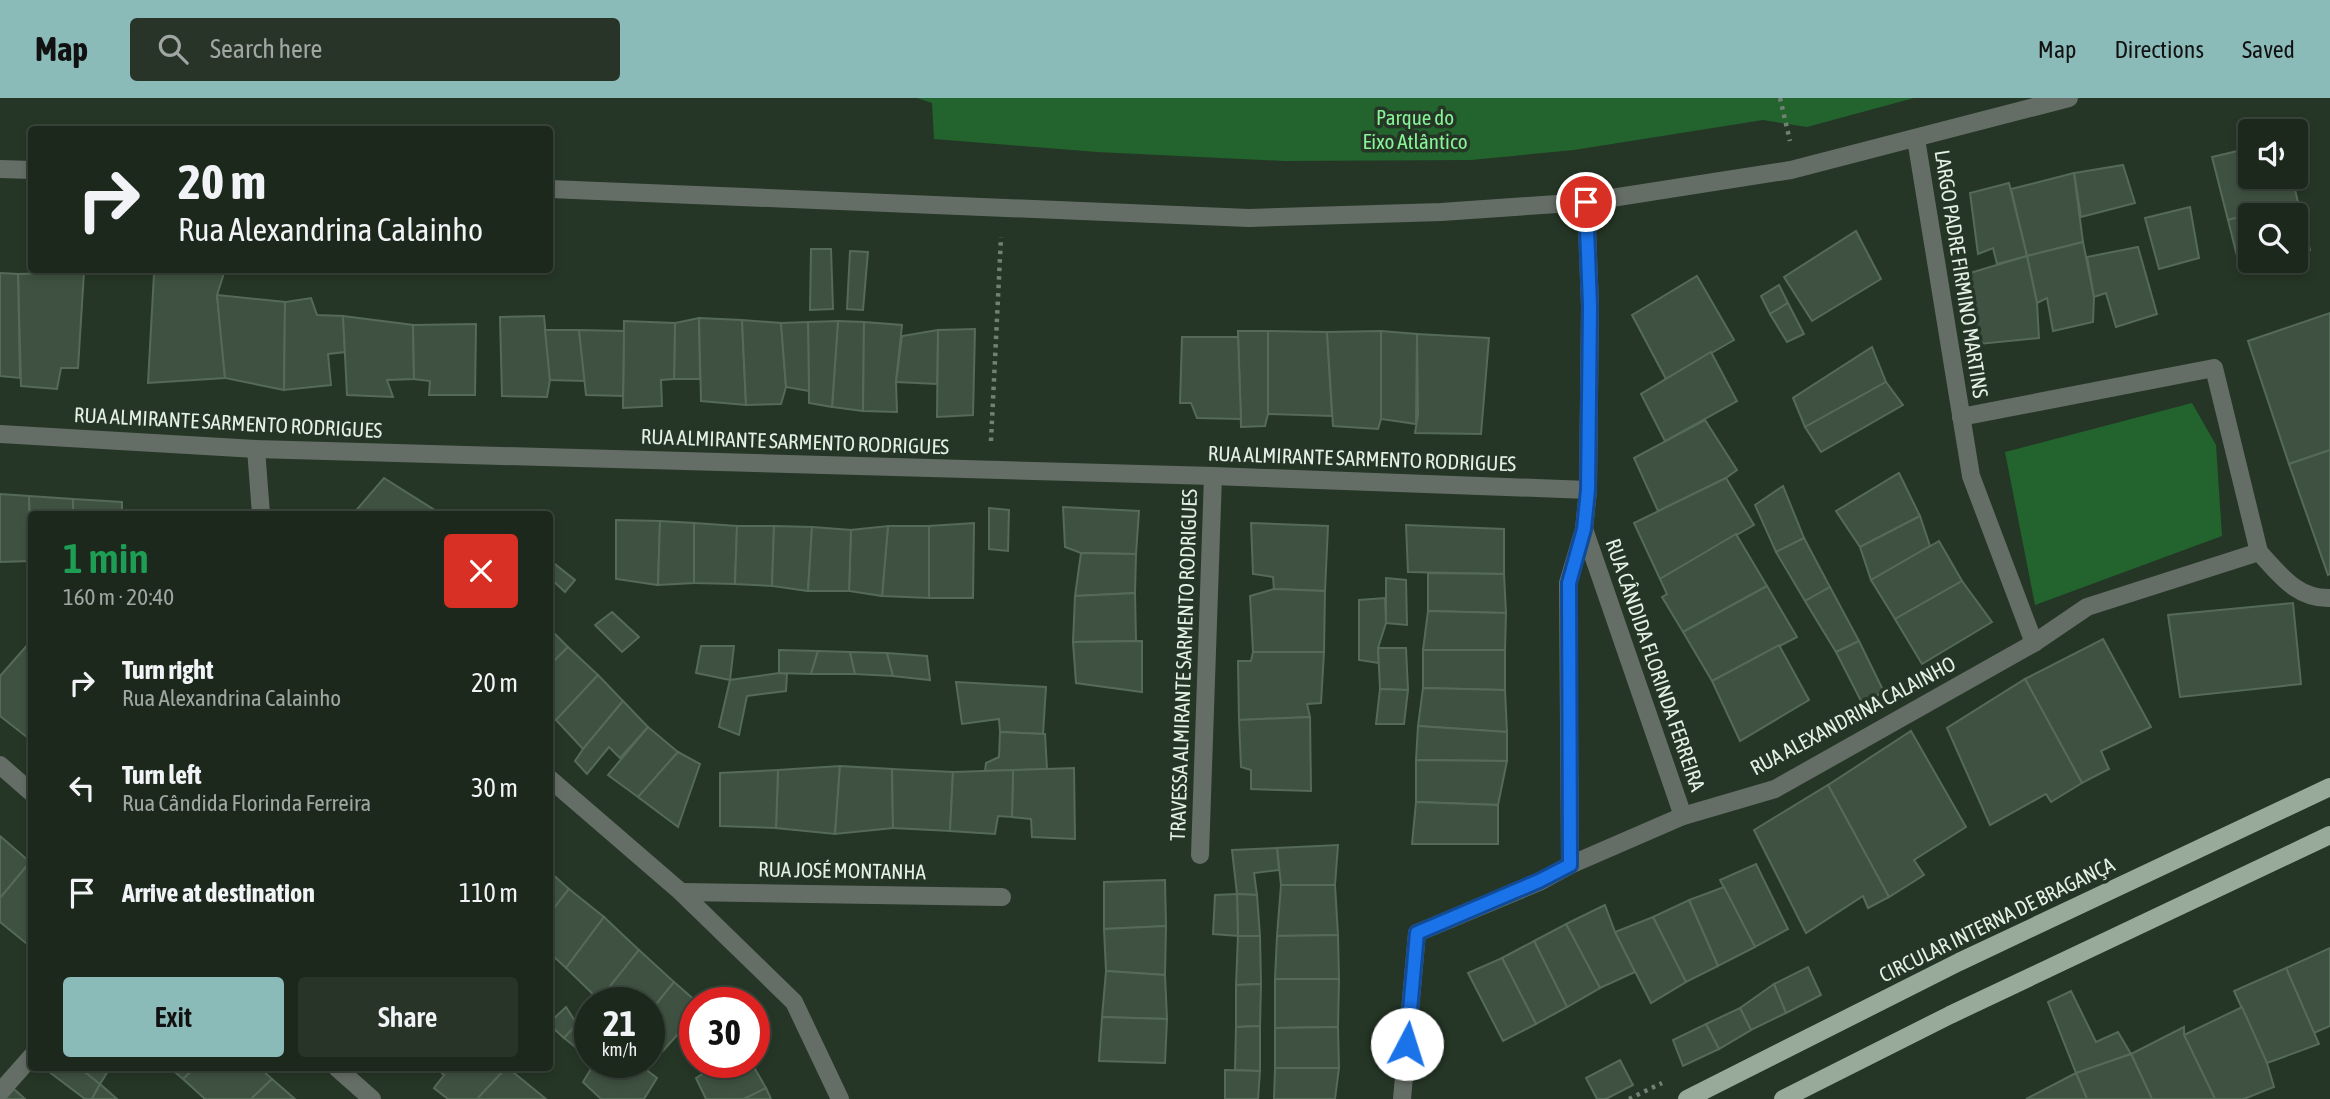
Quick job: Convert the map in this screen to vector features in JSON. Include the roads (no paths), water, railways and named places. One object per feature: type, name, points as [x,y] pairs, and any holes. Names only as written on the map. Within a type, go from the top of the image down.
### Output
[{"type":"main road","name":"CIRCULAR INTERNA DE BRAGANÇA","points":[[1687,1099],[1959,962],[2330,788]]},
{"type":"main road","points":[[1783,1099],[1950,1015],[2330,835]]},
{"type":"street","points":[[553,189],[1249,218],[1441,212],[1586,202],[1791,170],[2069,98]]},
{"type":"street","name":"LARGO PADRE FIRMINO MARTINS","points":[[1916,139],[1971,476],[2034,643]]},
{"type":"street","points":[[0,169],[28,170]]},
{"type":"street","name":"RUA CÂNDIDA FLORINDA FERREIRA","points":[[1570,865],[1569,583],[1584,529],[1588,490],[1590,306],[1586,202]]},
{"type":"street","name":"LARGO PADRE FIRMINO MARTINS","points":[[1961,417],[2214,368],[2259,552]]},
{"type":"street","name":"RUA ALMIRANTE SARMENTO RODRIGUES","points":[[0,434],[256,449],[1213,476],[1588,490]]},
{"type":"street","points":[[256,449],[261,511]]},
{"type":"street","name":"TRAVESSA ALMIRANTE SARMENTO RODRIGUES","points":[[1200,855],[1213,476]]},
{"type":"street","name":"RUA CÂNDIDA FLORINDA FERREIRA","points":[[1584,529],[1683,816]]},
{"type":"street","points":[[2034,643],[2087,607],[2259,552],[2288,585],[2315,598],[2330,598]]},
{"type":"street","name":"RUA ALEXANDRINA CALAINHO","points":[[1402,1099],[1417,933],[1683,816],[1774,789],[2034,643]]},
{"type":"street","points":[[0,765],[28,790]]},
{"type":"street","points":[[553,782],[681,891],[794,1002],[840,1099]]},
{"type":"street","name":"RUA JOSÉ MONTANHA","points":[[681,891],[1002,897]]},
{"type":"street","points":[[0,1092],[28,1060]]},
{"type":"street","points":[[340,1071],[372,1099]]},
{"type":"park label","name":"Parque do Eixo Atlântico","points":[[1415,130]]}]
